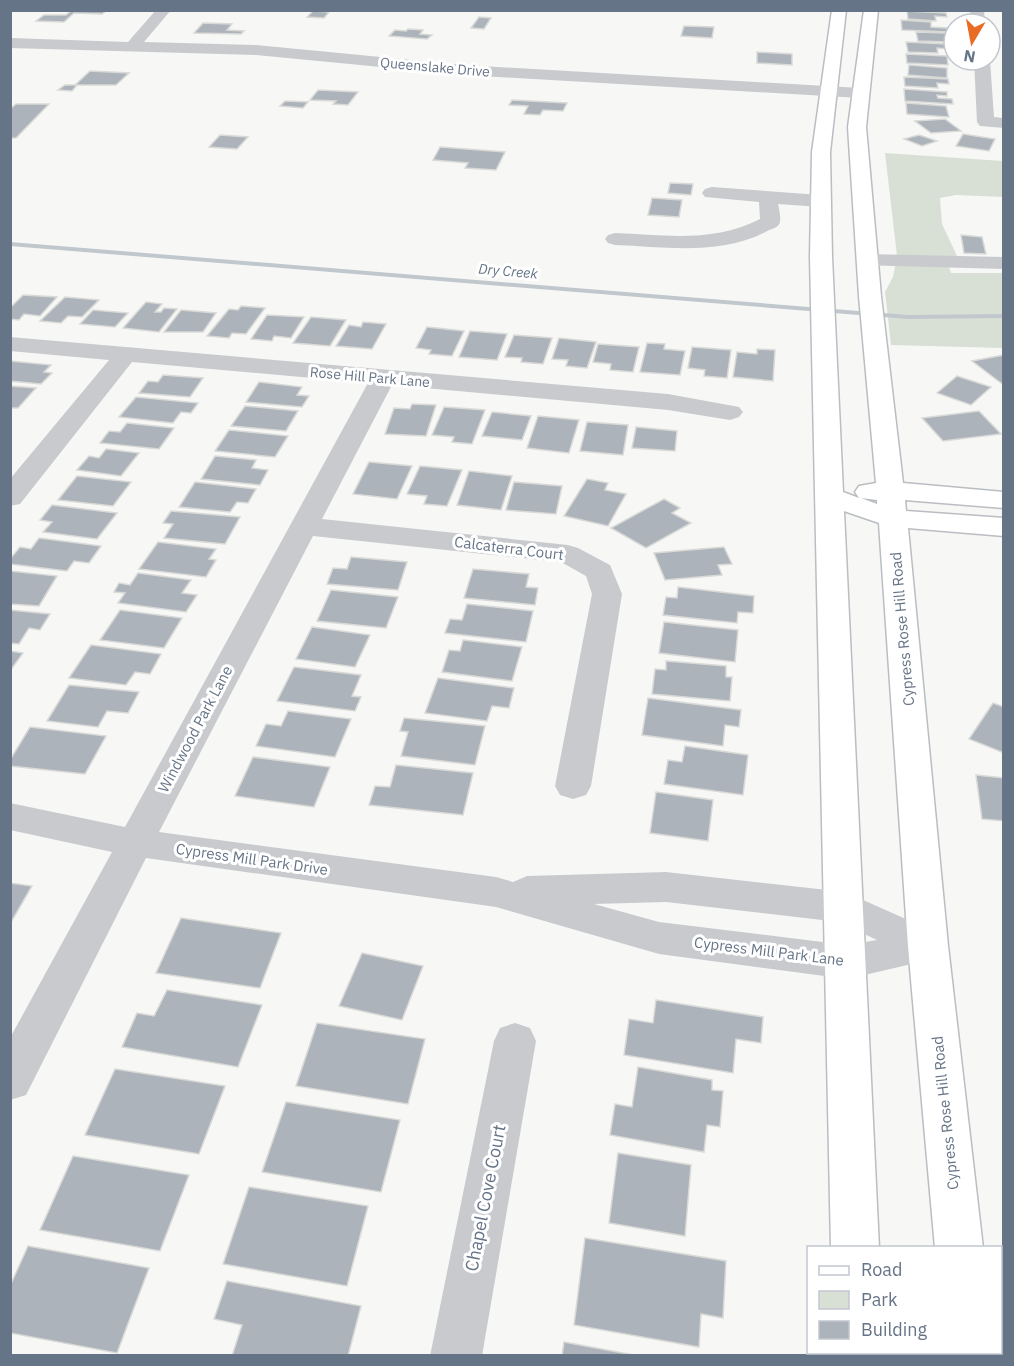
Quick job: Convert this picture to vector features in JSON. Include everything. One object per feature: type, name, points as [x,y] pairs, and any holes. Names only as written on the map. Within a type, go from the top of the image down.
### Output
[{"type":"main road","points":[[839,10],[821,152],[822,293],[847,962],[855,1246]]},
{"type":"main road","name":"Cypress Rose Hill Road","points":[[871,10],[857,127],[928,946],[959,1246]]},
{"type":"main road","points":[[829,497],[891,504],[1004,527]]},
{"type":"main road","points":[[891,504],[1004,500]]},
{"type":"street","points":[[133,45],[164,10]]},
{"type":"street","name":"Queenslake Drive","points":[[10,43],[256,50],[499,72],[860,93]]},
{"type":"street","points":[[991,72],[995,123]]},
{"type":"street","points":[[712,194],[821,201]]},
{"type":"street","points":[[615,239],[684,241],[736,238],[754,233],[770,222],[768,197]]},
{"type":"street","points":[[867,260],[1004,263]]},
{"type":"street","name":"Rose Hill Park Lane","points":[[10,344],[668,402],[730,412]]},
{"type":"street","points":[[10,498],[126,354]]},
{"type":"street","name":"Windwood Park Lane","points":[[10,1081],[383,378]]},
{"type":"street","name":"Calcaterra Court","points":[[304,526],[568,554],[599,571],[607,594],[573,786]]},
{"type":"street","name":"Cypress Mill Park Drive","points":[[10,816],[135,843],[496,892]]},
{"type":"street","points":[[496,892],[666,887],[845,907],[928,946]]},
{"type":"street","name":"Cypress Mill Park Lane","points":[[496,892],[659,938],[847,962],[928,946]]},
{"type":"street","name":"Chapel Cove Court","points":[[456,1356],[515,1041]]},
{"type":"green space","points":[[885,153],[1003,161],[1003,197],[956,195],[940,198],[942,224],[958,258],[947,260],[951,273],[1003,273],[1003,348],[891,345],[885,292],[893,277],[897,256]]},
{"type":"building","points":[[72,10],[106,11],[102,14],[74,13],[64,22],[36,21],[44,15],[66,15]]},
{"type":"building","points":[[313,11],[329,12],[324,18],[307,17]]},
{"type":"building","points":[[907,11],[942,13],[942,17],[935,16],[936,21],[908,19]]},
{"type":"building","points":[[479,17],[491,18],[484,29],[471,28]]},
{"type":"building","points":[[901,20],[931,22],[931,27],[942,28],[942,32],[902,30]]},
{"type":"building","points":[[203,23],[232,24],[227,30],[244,31],[241,34],[194,33]]},
{"type":"building","points":[[684,26],[714,27],[712,38],[681,36]]},
{"type":"building","points":[[408,29],[423,30],[420,34],[432,35],[427,39],[389,36],[395,30],[406,31]]},
{"type":"building","points":[[916,32],[942,33],[942,42],[918,41]]},
{"type":"building","points":[[906,42],[942,44],[942,48],[937,48],[938,53],[908,52]]},
{"type":"building","points":[[757,52],[792,54],[792,65],[757,63]]},
{"type":"building","points":[[906,54],[942,56],[942,65],[907,63]]},
{"type":"building","points":[[909,65],[942,68],[942,72],[947,72],[947,78],[908,75]]},
{"type":"building","points":[[90,71],[129,73],[116,85],[77,85],[72,91],[58,90],[65,85],[75,85]]},
{"type":"building","points":[[904,77],[948,79],[949,84],[937,83],[938,88],[905,86]]},
{"type":"building","points":[[904,89],[947,92],[947,96],[937,95],[938,98],[952,99],[953,104],[905,101]]},
{"type":"building","points":[[318,90],[358,92],[348,105],[333,104],[336,101],[310,100]]},
{"type":"building","points":[[512,100],[567,103],[563,111],[543,110],[540,115],[524,114],[528,106],[509,105]]},
{"type":"building","points":[[285,101],[308,102],[303,108],[280,106]]},
{"type":"building","points":[[906,103],[946,106],[949,117],[907,114]]},
{"type":"building","points":[[16,104],[49,104],[16,138],[10,138],[10,109]]},
{"type":"building","points":[[945,119],[961,131],[931,133],[915,121]]},
{"type":"building","points":[[963,134],[995,139],[989,151],[956,146]]},
{"type":"building","points":[[220,135],[248,137],[237,149],[209,147]]},
{"type":"building","points":[[919,135],[937,141],[922,146],[904,139]]},
{"type":"building","points":[[440,147],[505,152],[496,170],[465,168],[468,163],[433,160]]},
{"type":"building","points":[[670,183],[693,184],[691,195],[668,193]]},
{"type":"building","points":[[652,198],[682,200],[679,217],[648,215]]},
{"type":"building","points":[[961,235],[982,237],[986,254],[964,253]]},
{"type":"building","points":[[23,295],[57,297],[40,316],[24,314],[19,320],[10,319],[10,308]]},
{"type":"building","points":[[65,297],[99,300],[82,317],[68,316],[61,323],[40,321]]},
{"type":"building","points":[[146,302],[162,304],[155,312],[161,312],[164,308],[177,309],[159,332],[123,328]]},
{"type":"building","points":[[241,306],[265,308],[246,334],[232,333],[229,338],[207,336],[229,309],[238,310]]},
{"type":"building","points":[[93,310],[128,313],[115,327],[80,324]]},
{"type":"building","points":[[181,310],[216,313],[203,332],[164,332]]},
{"type":"building","points":[[267,315],[304,317],[291,338],[274,336],[272,341],[251,339]]},
{"type":"building","points":[[311,317],[346,320],[330,346],[293,343]]},
{"type":"building","points":[[363,322],[386,324],[372,349],[336,346],[349,325],[361,327]]},
{"type":"building","points":[[427,327],[464,331],[452,356],[429,354],[431,350],[416,348]]},
{"type":"building","points":[[470,331],[507,334],[497,360],[459,357]]},
{"type":"building","points":[[514,335],[552,338],[543,364],[521,362],[522,358],[505,357]]},
{"type":"building","points":[[559,338],[596,342],[587,368],[566,366],[568,360],[552,359]]},
{"type":"building","points":[[647,343],[665,344],[664,349],[685,351],[680,375],[640,372]]},
{"type":"building","points":[[598,344],[639,347],[633,372],[610,370],[611,364],[593,362]]},
{"type":"building","points":[[692,347],[731,350],[727,378],[704,376],[705,370],[688,368]]},
{"type":"building","points":[[757,349],[775,350],[773,381],[733,377],[737,352],[757,354]]},
{"type":"building","points":[[1004,355],[1004,383],[972,361]]},
{"type":"building","points":[[10,361],[51,365],[44,372],[52,373],[41,384],[10,381]]},
{"type":"building","points":[[163,375],[203,378],[190,397],[139,393],[148,381],[158,382]]},
{"type":"building","points":[[957,376],[991,387],[971,405],[937,393]]},
{"type":"building","points":[[259,382],[302,387],[297,395],[309,396],[302,407],[246,402]]},
{"type":"building","points":[[10,386],[36,388],[18,408],[10,408]]},
{"type":"building","points":[[136,397],[198,403],[191,413],[181,412],[173,423],[119,417]]},
{"type":"building","points":[[412,404],[436,405],[426,436],[385,434],[394,408],[410,409]]},
{"type":"building","points":[[245,406],[298,411],[286,431],[231,426]]},
{"type":"building","points":[[444,407],[485,410],[472,444],[452,442],[454,437],[432,435]]},
{"type":"building","points":[[979,411],[1001,434],[943,441],[922,418]]},
{"type":"building","points":[[492,412],[531,416],[522,440],[482,436]]},
{"type":"building","points":[[538,416],[579,420],[569,453],[527,448]]},
{"type":"building","points":[[587,422],[628,425],[623,455],[580,451]]},
{"type":"building","points":[[127,423],[174,428],[159,449],[100,443],[109,431],[120,432]]},
{"type":"building","points":[[636,427],[677,431],[675,451],[632,448]]},
{"type":"building","points":[[229,430],[288,436],[275,457],[215,451]]},
{"type":"building","points":[[106,449],[139,453],[121,476],[77,470],[89,456],[99,458]]},
{"type":"building","points":[[215,456],[256,460],[252,468],[268,470],[260,485],[201,479]]},
{"type":"building","points":[[369,462],[412,466],[397,499],[353,494]]},
{"type":"building","points":[[420,466],[462,470],[447,506],[424,504],[427,496],[407,494]]},
{"type":"building","points":[[469,471],[512,476],[501,510],[457,505]]},
{"type":"building","points":[[77,476],[131,482],[113,506],[58,500]]},
{"type":"building","points":[[587,479],[608,483],[605,490],[626,494],[608,526],[564,516]]},
{"type":"building","points":[[195,482],[256,489],[248,503],[237,502],[230,512],[179,507]]},
{"type":"building","points":[[514,482],[562,486],[556,514],[506,510]]},
{"type":"building","points":[[664,499],[680,508],[672,513],[691,523],[646,548],[611,528]]},
{"type":"building","points":[[52,505],[117,513],[97,539],[43,532],[52,522],[40,520]]},
{"type":"building","points":[[171,511],[240,517],[225,544],[164,538],[173,524],[163,523]]},
{"type":"building","points":[[39,538],[101,546],[89,563],[74,561],[67,571],[10,564],[10,559],[20,547],[31,549]]},
{"type":"building","points":[[158,542],[216,549],[209,559],[216,560],[206,577],[139,569]]},
{"type":"building","points":[[724,547],[732,564],[718,565],[722,575],[665,580],[654,553]]},
{"type":"building","points":[[351,557],[407,562],[398,590],[327,584],[333,568],[347,569]]},
{"type":"building","points":[[473,569],[529,574],[526,587],[538,588],[535,605],[464,598]]},
{"type":"building","points":[[10,571],[57,576],[39,606],[10,604]]},
{"type":"building","points":[[138,573],[191,580],[182,593],[197,595],[186,612],[118,603],[125,593],[114,592],[119,583],[130,585]]},
{"type":"building","points":[[678,587],[754,596],[753,613],[738,612],[737,623],[663,615],[666,597],[677,598]]},
{"type":"building","points":[[331,590],[398,597],[386,628],[317,621]]},
{"type":"building","points":[[467,604],[533,611],[526,642],[445,633],[450,619],[462,620]]},
{"type":"building","points":[[10,610],[50,614],[40,630],[29,628],[19,644],[10,643]]},
{"type":"building","points":[[120,610],[182,618],[164,648],[100,640]]},
{"type":"building","points":[[664,622],[738,630],[735,662],[659,653]]},
{"type":"building","points":[[312,627],[370,635],[355,667],[296,659]]},
{"type":"building","points":[[463,640],[522,647],[512,681],[442,672],[449,650],[460,651]]},
{"type":"building","points":[[91,645],[161,654],[150,674],[135,672],[126,685],[69,678]]},
{"type":"building","points":[[10,651],[23,653],[10,671]]},
{"type":"building","points":[[666,661],[726,666],[726,677],[732,677],[730,701],[652,694],[655,669],[666,670]]},
{"type":"building","points":[[294,667],[361,675],[352,696],[361,697],[355,711],[277,701]]},
{"type":"building","points":[[438,678],[514,688],[509,708],[492,706],[487,721],[425,713]]},
{"type":"building","points":[[69,685],[139,692],[128,713],[107,711],[98,727],[47,721]]},
{"type":"building","points":[[648,698],[741,710],[739,727],[725,725],[723,746],[642,735]]},
{"type":"building","points":[[993,703],[1004,707],[1004,753],[969,739]]},
{"type":"building","points":[[288,711],[351,719],[335,757],[256,746],[266,724],[281,726]]},
{"type":"building","points":[[404,718],[485,726],[475,765],[401,756],[408,732],[400,731]]},
{"type":"building","points":[[30,727],[106,736],[85,774],[10,766],[10,760]]},
{"type":"building","points":[[685,746],[748,755],[743,795],[664,784],[668,760],[682,762]]},
{"type":"building","points":[[253,757],[330,767],[314,807],[235,796]]},
{"type":"building","points":[[396,765],[473,773],[463,815],[369,805],[375,786],[390,787]]},
{"type":"building","points":[[976,775],[1004,778],[1004,821],[982,819]]},
{"type":"building","points":[[656,792],[713,800],[708,841],[650,833]]},
{"type":"building","points":[[10,883],[32,886],[10,924]]},
{"type":"building","points":[[181,918],[281,933],[260,988],[156,973]]},
{"type":"building","points":[[362,953],[423,966],[402,1020],[339,1006]]},
{"type":"building","points":[[167,990],[262,1005],[238,1067],[122,1047],[137,1013],[154,1016]]},
{"type":"building","points":[[656,1000],[763,1017],[761,1043],[736,1039],[733,1073],[624,1055],[629,1019],[653,1023]]},
{"type":"building","points":[[317,1023],[425,1039],[408,1104],[296,1086]]},
{"type":"building","points":[[638,1067],[712,1080],[712,1090],[723,1091],[720,1127],[707,1125],[704,1152],[610,1135],[615,1104],[632,1107]]},
{"type":"building","points":[[115,1069],[225,1086],[199,1154],[85,1135]]},
{"type":"building","points":[[286,1102],[400,1120],[381,1192],[262,1172]]},
{"type":"building","points":[[618,1153],[691,1165],[685,1236],[609,1223]]},
{"type":"building","points":[[73,1156],[189,1175],[160,1251],[40,1230]]},
{"type":"building","points":[[249,1187],[368,1206],[347,1286],[223,1264]]},
{"type":"building","points":[[585,1238],[726,1261],[723,1318],[701,1314],[699,1347],[574,1325]]},
{"type":"building","points":[[28,1246],[149,1268],[117,1353],[10,1333],[10,1286]]},
{"type":"building","points":[[227,1281],[361,1306],[348,1356],[232,1356],[242,1325],[214,1319]]},
{"type":"building","points":[[564,1342],[639,1356],[562,1356]]},
{"type":"waterway","name":"Dry Creek","points":[[10,244],[908,317],[1004,316]]}]
